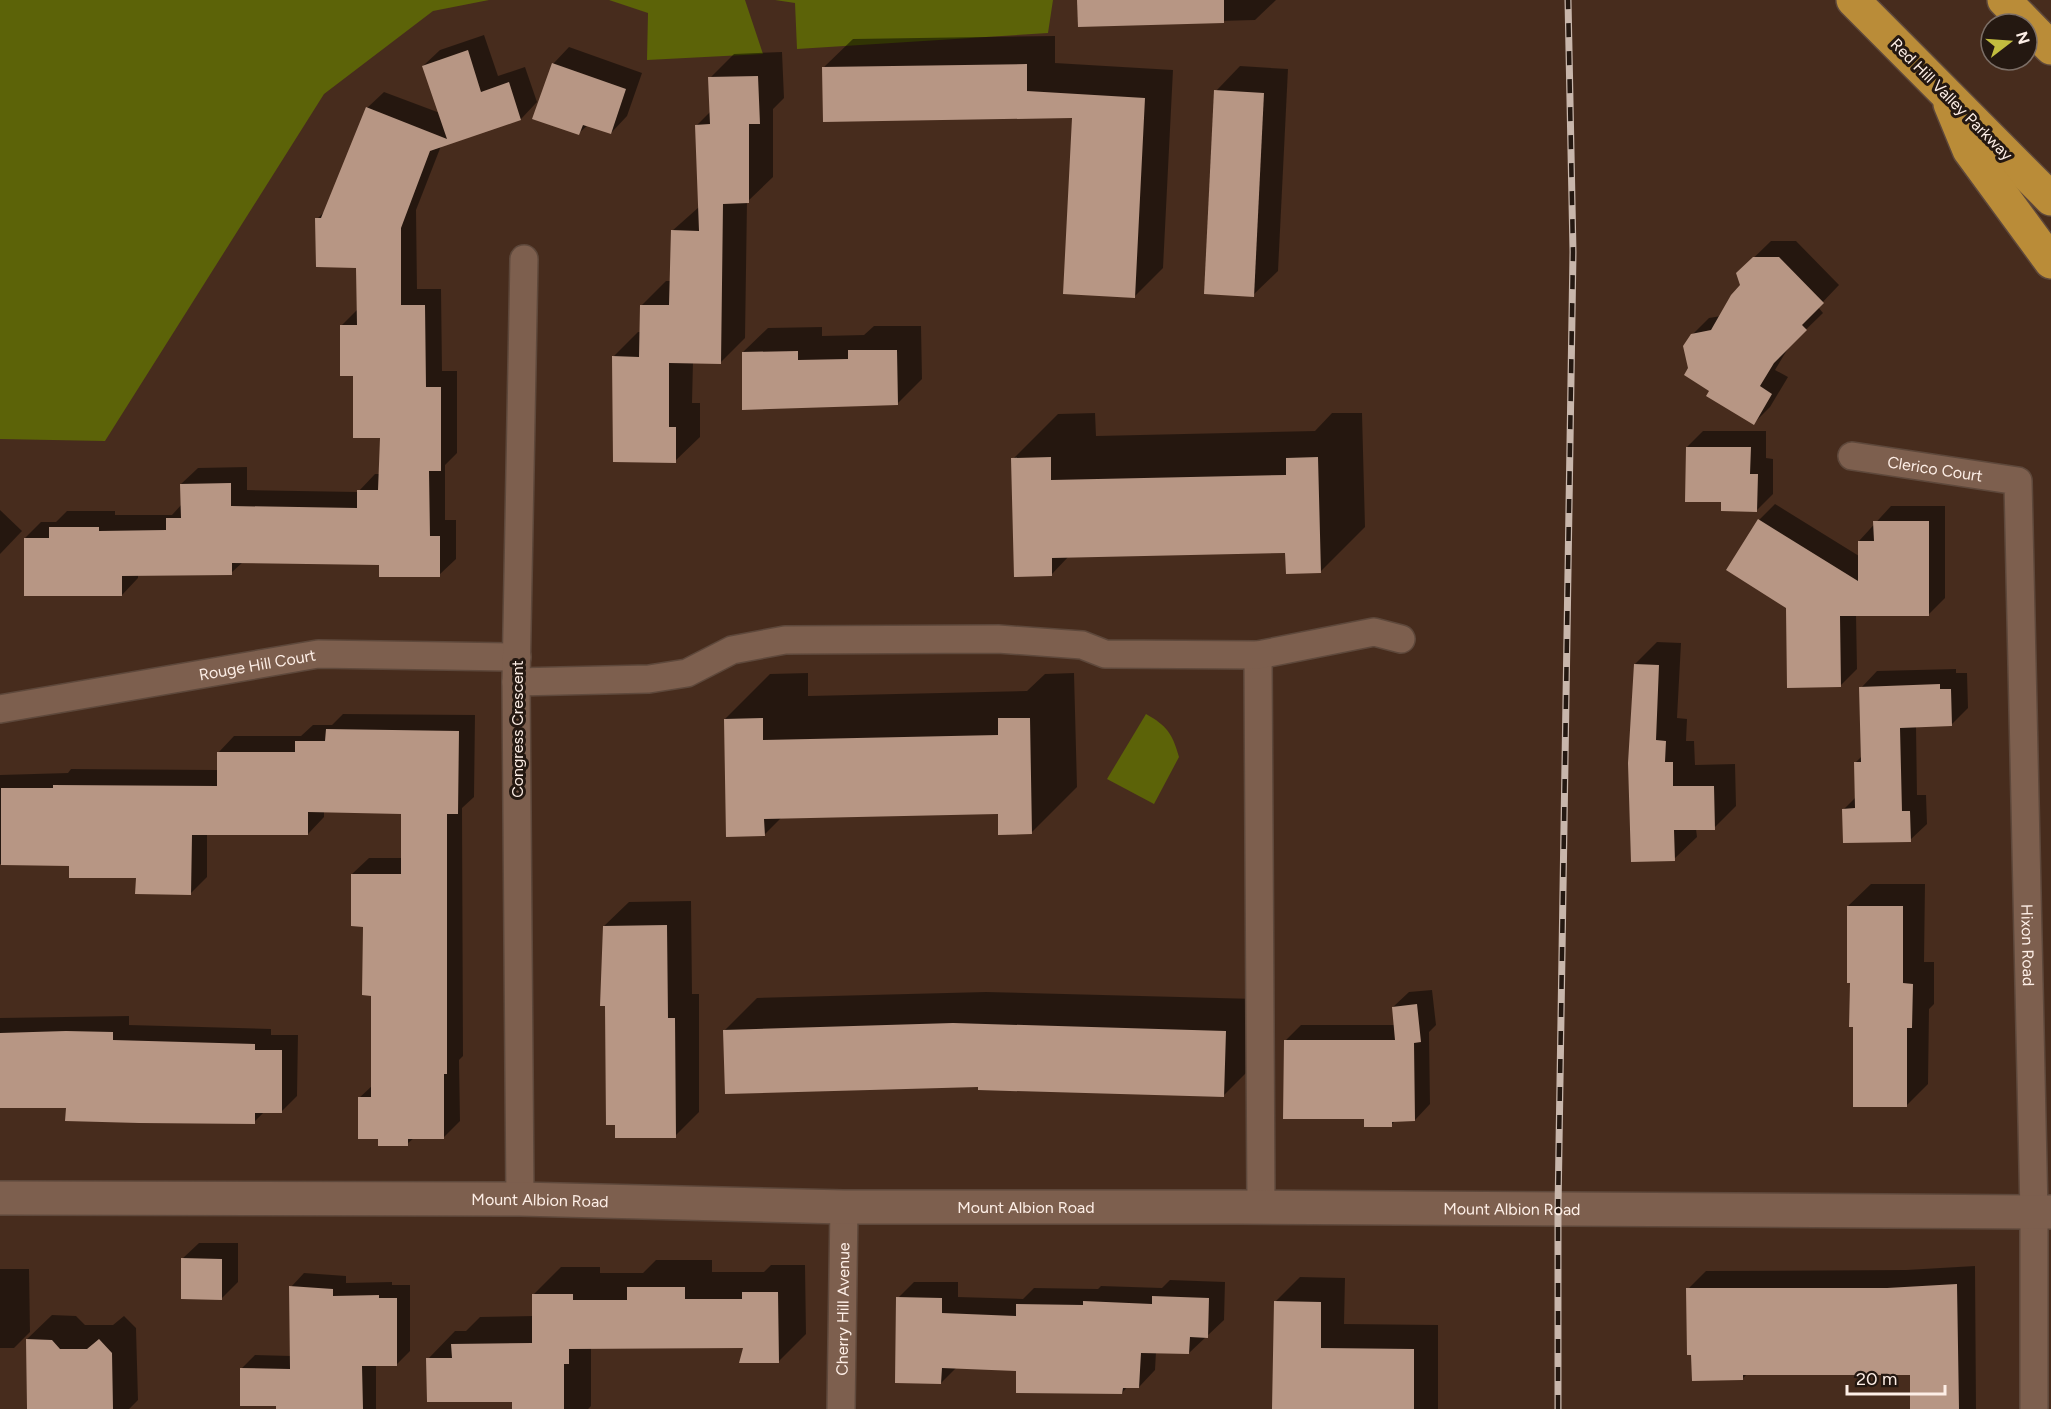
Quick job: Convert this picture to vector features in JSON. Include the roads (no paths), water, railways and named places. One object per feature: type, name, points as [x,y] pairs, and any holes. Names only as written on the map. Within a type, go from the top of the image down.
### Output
[{"type":"highway","name":"Red Hill Valley Parkway","points":[[1853,0],[2051,199]]},
{"type":"highway","points":[[2004,0],[2051,48]]},
{"type":"highway","points":[[1945,91],[1969,150],[2051,262]]},
{"type":"street","name":"Congress Crescent","points":[[520,1199],[517,670],[524,259]]},
{"type":"street","name":"Clerico Court","points":[[1852,456],[2018,481]]},
{"type":"street","name":"Hixon Road","points":[[2018,481],[2043,1213],[2034,1409]]},
{"type":"street","name":"Rouge Hill Court","points":[[0,709],[318,654],[648,679],[687,673],[732,650],[785,640],[998,639],[1082,645],[1105,654],[1258,655],[1374,632],[1401,639]]},
{"type":"street","points":[[1258,655],[1261,1207]]},
{"type":"street","name":"Mount Albion Road","points":[[0,1198],[520,1199],[844,1207],[1261,1207],[2043,1213]]},
{"type":"street","name":"Cherry Hill Avenue","points":[[841,1409],[844,1207]]},
{"type":"railway","points":[[1558,1409],[1558,1209],[1573,252],[1568,0]]}]
